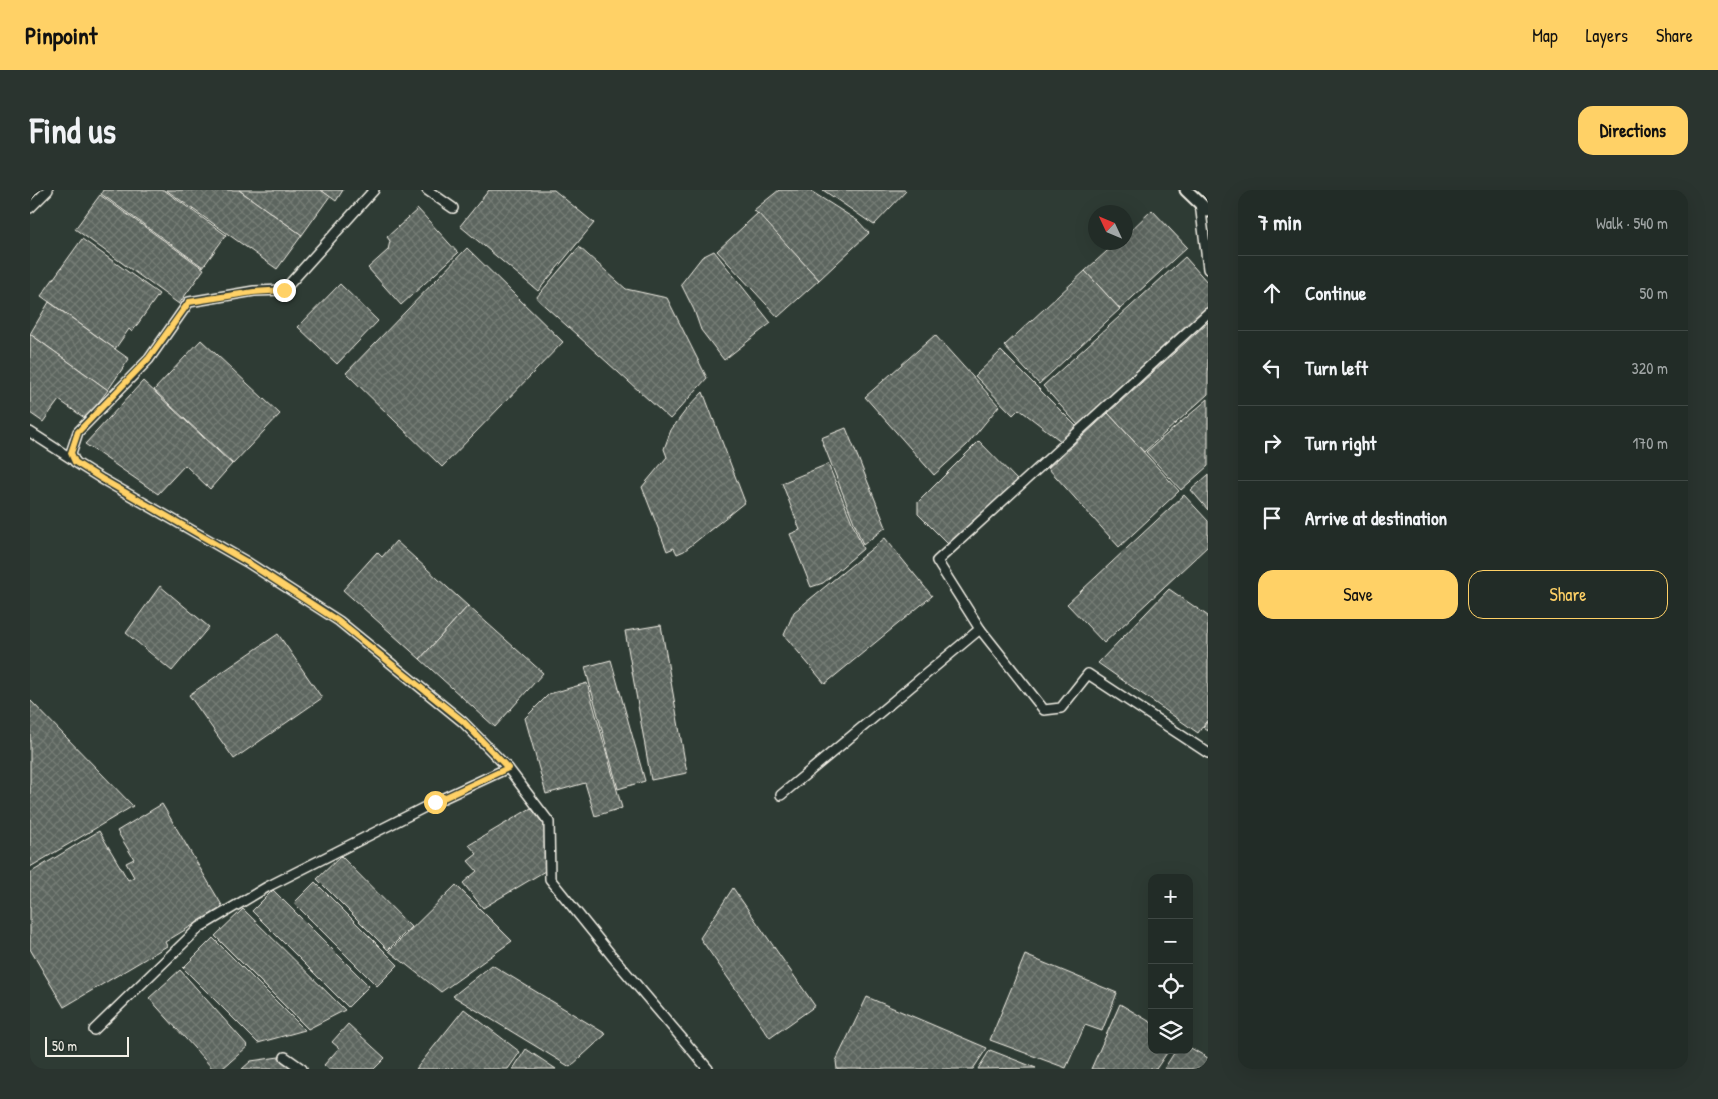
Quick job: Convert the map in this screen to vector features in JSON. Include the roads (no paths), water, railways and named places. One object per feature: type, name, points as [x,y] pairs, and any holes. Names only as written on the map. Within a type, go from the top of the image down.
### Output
[{"type":"street","points":[[30,208],[48,190]]},
{"type":"street","points":[[75,462],[71,453],[78,432],[149,358],[189,302],[254,292],[284,290],[374,190]]},
{"type":"street","points":[[427,190],[453,208]]},
{"type":"street","points":[[1186,190],[1204,207],[1208,269]]},
{"type":"street","points":[[1208,313],[937,561],[980,630],[1044,710],[1061,708],[1088,674],[1208,753]]},
{"type":"street","points":[[30,432],[122,491],[247,562],[338,621],[464,722],[508,768],[548,822],[550,880],[708,1069]]},
{"type":"street","points":[[782,795],[980,630]]},
{"type":"street","points":[[94,1030],[200,927],[276,882],[508,768]]},
{"type":"street","points":[[286,1057],[302,1069]]}]
